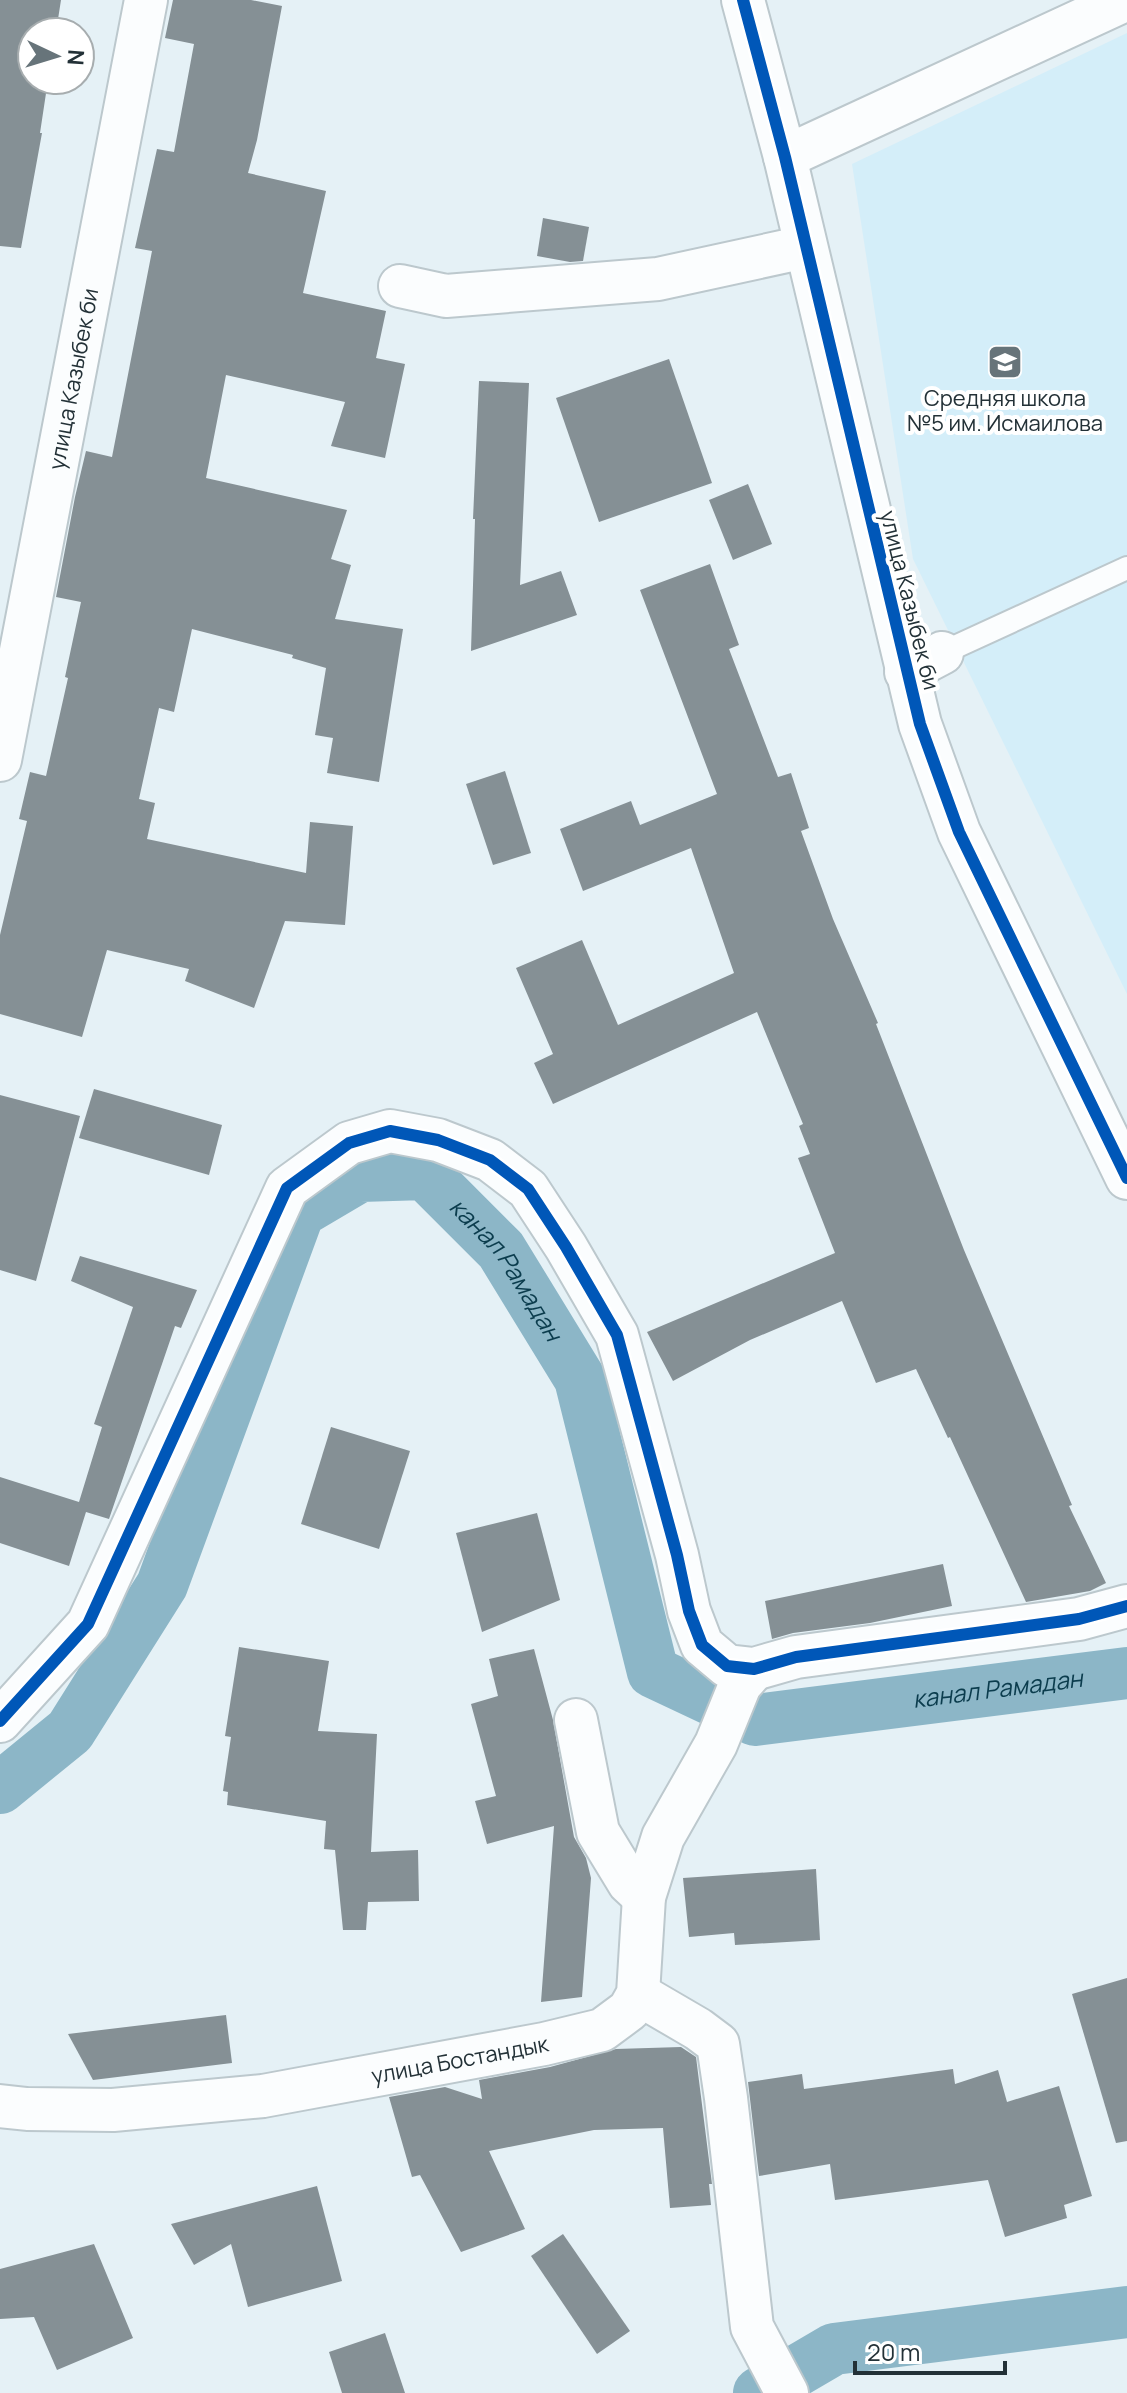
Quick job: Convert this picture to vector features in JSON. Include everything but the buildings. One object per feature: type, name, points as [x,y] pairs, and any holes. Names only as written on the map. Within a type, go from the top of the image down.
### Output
[{"type":"street","name":"улица Казыбек би","points":[[0,760],[146,0]]},
{"type":"street","name":"улица Казыбек би","points":[[743,0],[785,157],[805,247],[924,662],[920,724],[959,832],[1127,1178]]},
{"type":"street","points":[[785,157],[1125,0]]},
{"type":"street","points":[[400,286],[446,296],[658,279],[805,247]]},
{"type":"street","points":[[0,1721],[88,1624],[287,1188],[349,1143],[390,1131],[438,1140],[490,1160],[528,1189],[566,1247],[617,1335],[677,1555],[689,1611],[702,1645],[727,1666],[747,1677]]},
{"type":"street","points":[[787,2393],[752,2327],[718,2044],[638,1994],[644,1897],[663,1837],[716,1744],[747,1677],[796,1657],[1079,1619],[1127,1606]]},
{"type":"street","points":[[576,1720],[598,1832],[629,1883],[644,1897]]},
{"type":"street","name":"улица Бостандык","points":[[0,2106],[113,2110],[263,2096],[544,2044],[602,2030],[629,2010],[638,1994]]},
{"type":"lane","points":[[924,662],[1127,568]]},
{"type":"shaded area","name":"Средняя школа №5 им. Исмаилова","points":[[1127,33],[1127,994],[913,559],[852,164]]},
{"type":"waterway","name":"канал Рамадан","points":[[0,1788],[70,1731],[162,1585],[299,1212],[360,1176],[425,1174],[501,1250],[580,1379],[653,1672],[755,1720],[1127,1673]]},
{"type":"waterway","name":"канал Рамадан","points":[[759,2393],[834,2349],[1127,2312]]},
{"type":"cycle path","points":[[743,0],[785,157],[920,724],[959,832],[1127,1178]]},
{"type":"cycle path","points":[[0,1721],[88,1624],[287,1188],[349,1143],[390,1131],[438,1140],[490,1160],[528,1189],[566,1247],[617,1335],[677,1555],[689,1611],[702,1645],[727,1666],[754,1669],[796,1657],[1079,1619],[1127,1606]]},
{"type":"place","name":"Средняя школа №5 им. Исмаилова","points":[[1005,362]]}]
